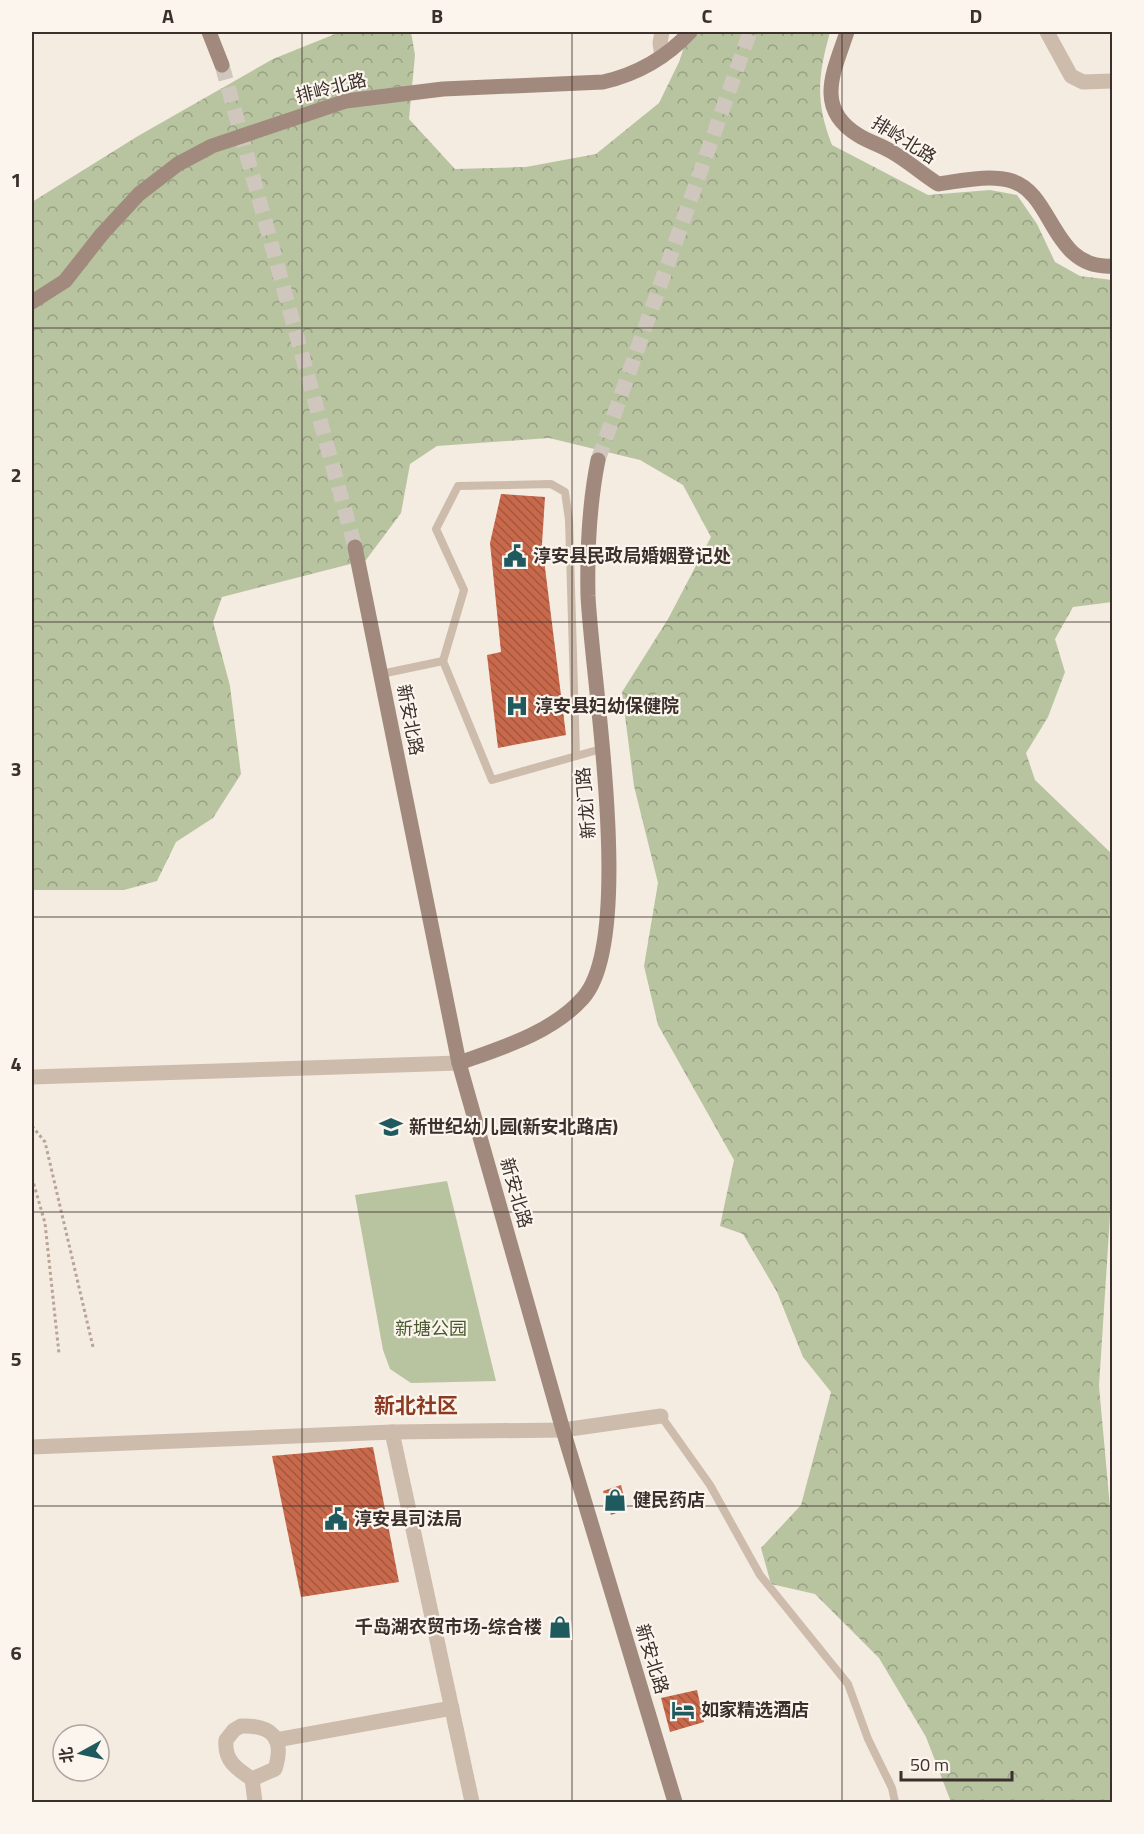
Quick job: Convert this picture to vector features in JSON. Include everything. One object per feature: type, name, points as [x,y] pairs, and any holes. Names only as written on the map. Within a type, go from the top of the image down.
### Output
[{"type":"main road","points":[[209,32],[222,64]]},
{"type":"main road","name":"排岭北路","points":[[32,302],[65,281],[102,234],[139,194],[178,164],[212,146],[346,101],[443,89],[603,82],[627,76],[649,66],[690,32]]},
{"type":"main road","name":"排岭北路","points":[[847,32],[834,71],[830,98],[834,111],[844,124],[858,135],[893,152],[938,184],[1002,179],[1023,186],[1072,252],[1084,262],[1098,267],[1113,266]]},
{"type":"main road","name":"新龙门路","points":[[459,1063],[515,1043],[559,1018],[584,998],[602,964],[608,916],[610,859],[588,597],[590,500],[598,460]]},
{"type":"main road","name":"新安北路","points":[[355,547],[459,1063],[562,1430],[675,1803]]},
{"type":"street","points":[[662,32],[660,43],[662,56]]},
{"type":"street","points":[[1047,32],[1071,75],[1083,82],[1113,81]]},
{"type":"street","points":[[32,1077],[459,1063]]},
{"type":"street","points":[[32,1447],[392,1432],[562,1430],[661,1416]]},
{"type":"street","points":[[392,1432],[472,1803]]},
{"type":"street","points":[[276,1740],[452,1708]]},
{"type":"street","points":[[241,1726],[260,1726],[271,1731],[276,1740],[279,1756],[275,1769],[252,1779],[236,1770],[225,1746],[228,1735],[241,1726]]},
{"type":"street","points":[[252,1779],[255,1803]]},
{"type":"lane","points":[[576,756],[569,520],[565,492],[551,484],[458,486],[436,529],[464,590],[443,661],[492,780],[601,749]]},
{"type":"lane","points":[[381,674],[443,661]]},
{"type":"lane","points":[[661,1416],[710,1485],[760,1575],[848,1684],[868,1739],[892,1788],[895,1803]]},
{"type":"path","points":[[32,1126],[45,1142],[93,1347]]},
{"type":"path","points":[[32,1178],[45,1223],[59,1354]]},
{"type":"green space","points":[[340,32],[411,32],[415,55],[409,119],[455,169],[526,167],[596,154],[659,103],[679,62],[689,32],[830,32],[820,89],[823,115],[832,145],[928,195],[990,190],[1017,195],[1037,224],[1055,262],[1080,276],[1112,280],[1112,602],[1073,607],[1055,639],[1065,672],[1048,717],[1026,753],[1035,780],[1112,854],[1112,1185],[1099,1386],[1112,1529],[1112,1802],[951,1802],[926,1737],[879,1658],[815,1594],[771,1584],[761,1548],[801,1505],[831,1392],[803,1357],[777,1292],[743,1234],[720,1226],[734,1160],[658,1025],[644,966],[658,883],[634,786],[622,692],[668,619],[711,537],[683,485],[640,460],[549,438],[437,446],[410,464],[401,513],[366,560],[222,597],[213,622],[230,686],[241,774],[213,818],[176,842],[157,881],[124,890],[32,890],[32,202],[138,136],[273,59]]},
{"type":"green space","name":"新塘公园","points":[[447,1181],[496,1381],[411,1383],[390,1369],[383,1350],[355,1195]]},
{"type":"building","name":"淳安县妇幼保健院","points":[[501,494],[545,497],[542,544],[566,735],[498,748],[487,655],[501,652],[490,543]]},
{"type":"building","name":"淳安县司法局","points":[[373,1447],[399,1582],[301,1597],[272,1456]]},
{"type":"building","name":"健民药店","points":[[621,1485],[627,1509],[611,1515],[603,1491]]},
{"type":"building","name":"如家精选酒店","points":[[697,1690],[704,1722],[670,1732],[661,1698]]},
{"type":"tunnel","points":[[598,460],[750,32]]},
{"type":"tunnel","points":[[222,65],[355,547]]},
{"type":"place","name":"淳安县民政局婚姻登记处","points":[[515,556]]},
{"type":"place","name":"淳安县妇幼保健院","points":[[517,706]]},
{"type":"place","name":"新世纪幼儿园(新安北路店)","points":[[391,1127]]},
{"type":"place","name":"健民药店","points":[[615,1500]]},
{"type":"place","name":"淳安县司法局","points":[[336,1519]]},
{"type":"place","name":"千岛湖农贸市场-综合楼","points":[[560,1627]]},
{"type":"place","name":"如家精选酒店","points":[[683,1710]]},
{"type":"district","name":"新北社区","points":[[416,1406]]}]
